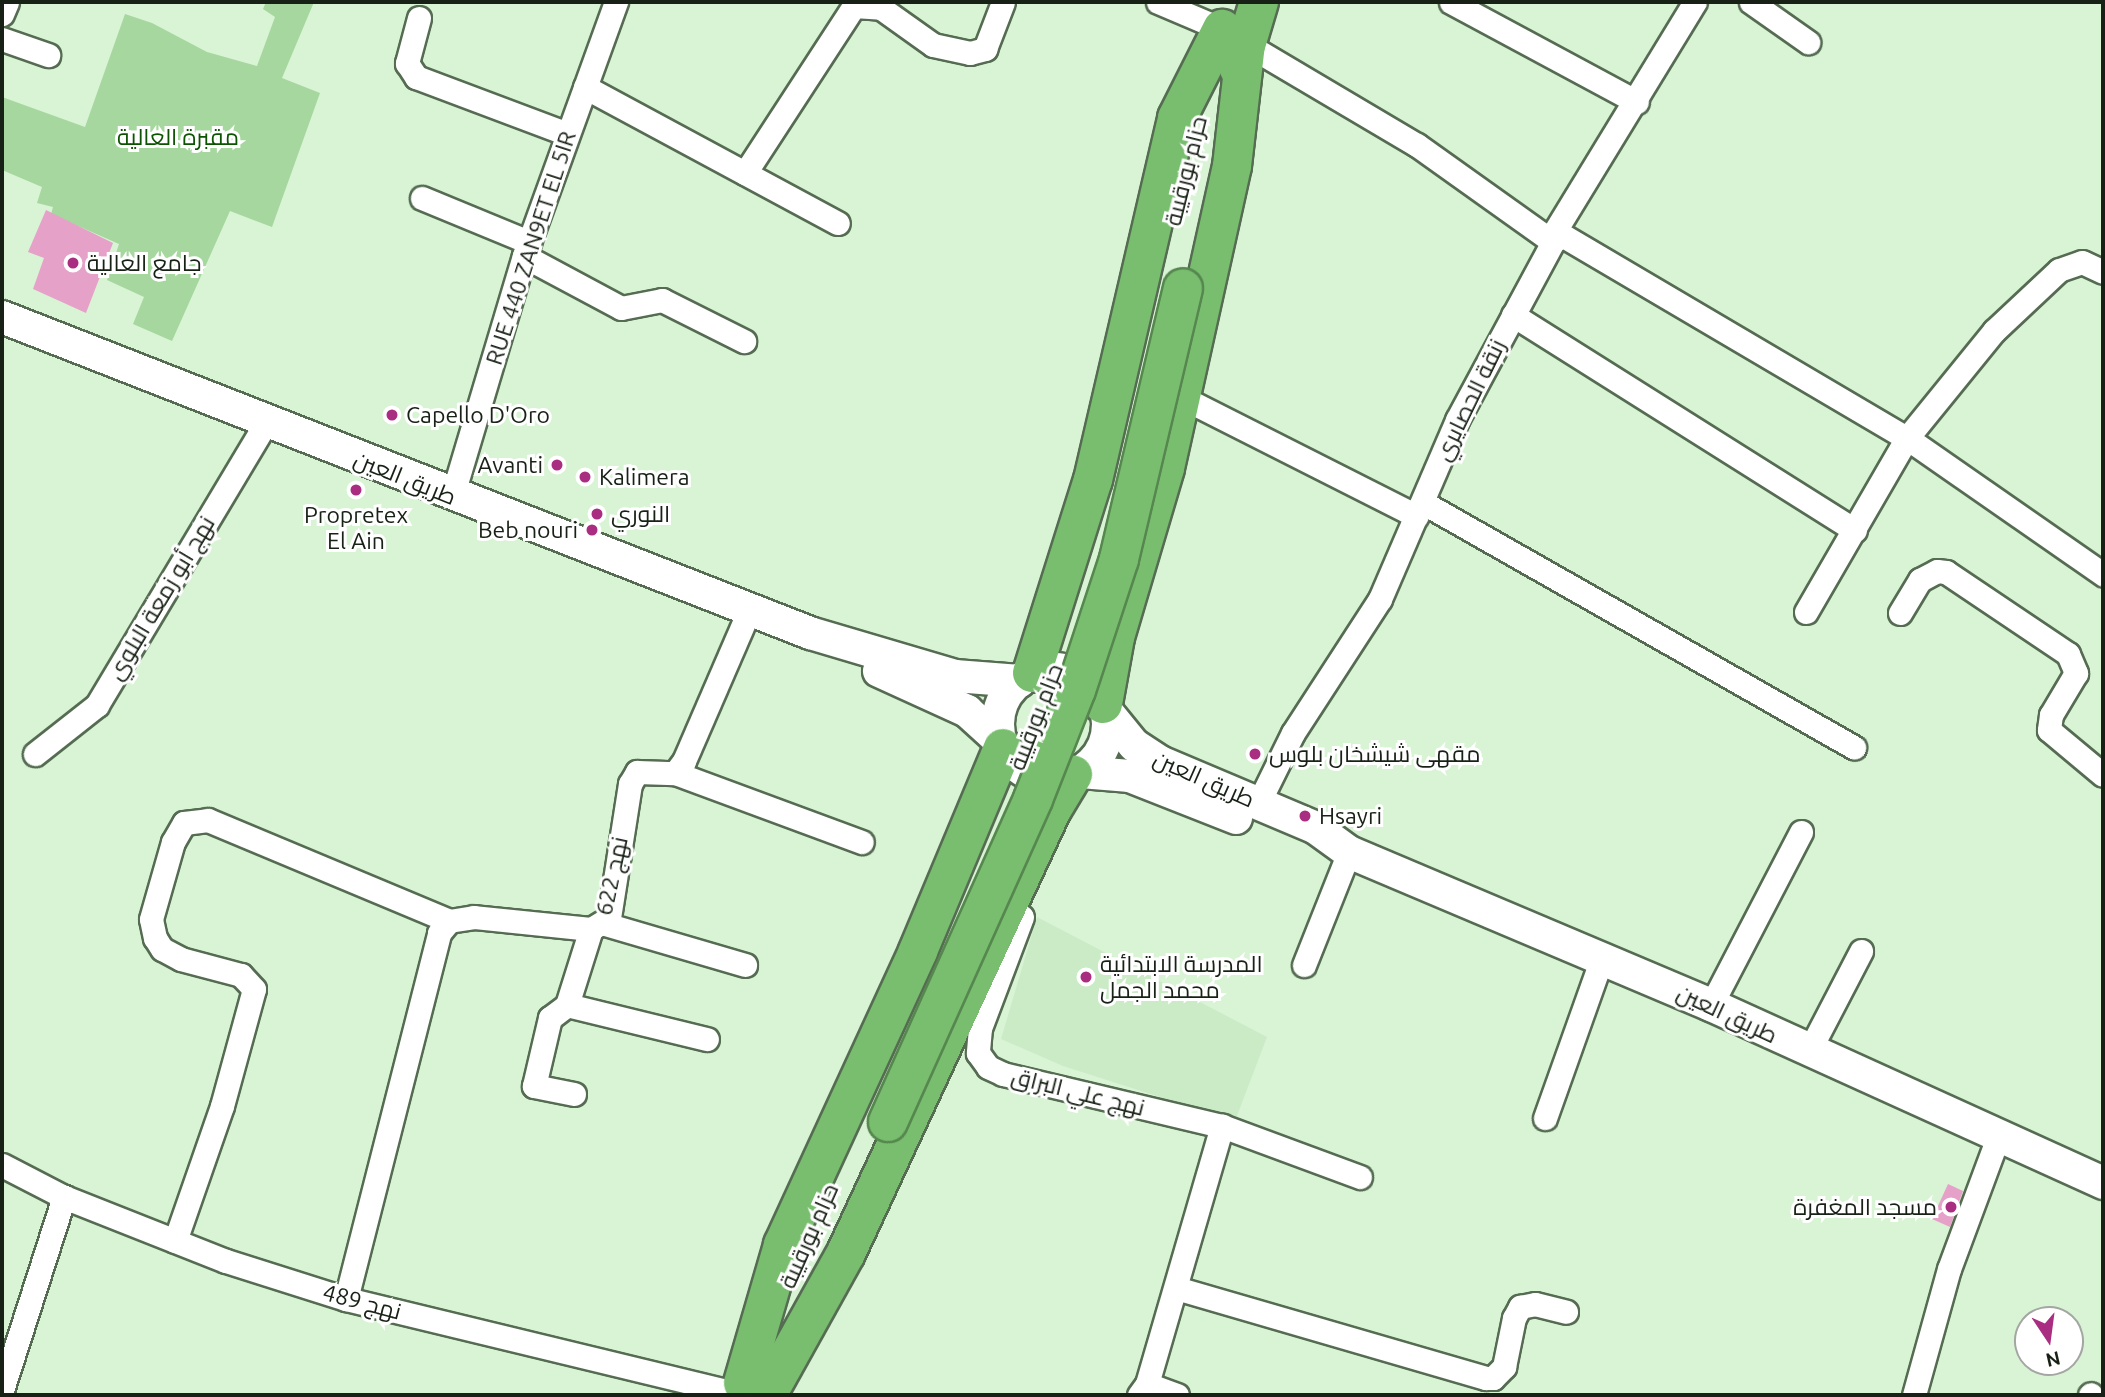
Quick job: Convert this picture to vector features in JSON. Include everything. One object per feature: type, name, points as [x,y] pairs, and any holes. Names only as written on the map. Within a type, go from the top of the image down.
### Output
[{"type":"highway","name":"حزام بورقيبة","points":[[750,1393],[877,1117],[1051,684],[1095,552],[1171,285],[1233,25],[1259,2]]},
{"type":"highway","points":[[1105,708],[1107,667],[1140,564],[1181,397],[1232,166],[1233,25]]},
{"type":"highway","points":[[1026,677],[1046,641],[1093,480],[1177,118],[1233,25]]},
{"type":"highway","points":[[750,1393],[783,1245],[918,951],[1002,744]]},
{"type":"highway","points":[[750,1393],[846,1252],[1008,905],[1077,774]]},
{"type":"main road","name":"طريق العين","points":[[2,317],[452,496],[810,633],[955,676],[1026,677]]},
{"type":"main road","name":"طريق العين","points":[[810,633],[967,711],[1002,744]]},
{"type":"main road","points":[[1069,671],[1086,680],[1105,708],[1104,746],[1077,774],[1048,779],[1030,775],[1016,766],[1002,744],[1001,708],[1026,677],[1069,671]]},
{"type":"main road","name":"طريق العين","points":[[1105,708],[1134,746],[1160,762],[1316,828],[1349,852],[1711,1005],[1808,1053],[2103,1182]]},
{"type":"main road","name":"طريق العين","points":[[1077,774],[1130,776],[1307,847],[1349,852]]},
{"type":"street","points":[[2,14],[8,2]]},
{"type":"street","name":"RUE 440 ZAN9ET EL 5IR","points":[[452,496],[527,249],[616,2]]},
{"type":"street","points":[[745,173],[854,6],[881,8],[933,45],[970,53],[985,49],[1003,2]]},
{"type":"street","points":[[1158,2],[1233,25],[1554,237],[1907,438],[2103,574]]},
{"type":"street","points":[[1451,2],[1637,102]]},
{"type":"street","name":"زنقة الحصايري","points":[[1258,804],[1293,733],[1380,599],[1457,420],[1554,237],[1695,2]]},
{"type":"street","points":[[1751,2],[1808,42]]},
{"type":"street","points":[[419,18],[407,63],[416,77],[568,134]]},
{"type":"street","points":[[2,39],[48,55]]},
{"type":"street","points":[[585,87],[838,223]]},
{"type":"street","points":[[422,198],[527,249],[621,308],[662,300],[744,341]]},
{"type":"street","points":[[1806,612],[1907,438],[1994,331],[2040,284],[2072,263],[2094,265],[2103,272]]},
{"type":"street","points":[[1513,315],[1855,530]]},
{"type":"street","points":[[1181,397],[1420,509],[1854,747]]},
{"type":"street","name":"نهج أبو زمعة البلوي","points":[[35,754],[97,705],[266,423]]},
{"type":"street","points":[[1900,613],[1920,580],[1937,571],[1946,572],[2068,654],[2076,673],[2051,715],[2049,730],[2103,775]]},
{"type":"street","points":[[675,773],[750,611]]},
{"type":"street","name":"نهج 622","points":[[574,1094],[534,1086],[550,1018],[567,1005],[598,926],[634,773],[675,773],[862,842]]},
{"type":"street","points":[[175,1241],[222,1106],[254,989],[241,975],[181,959],[162,949],[155,938],[150,919],[173,842],[184,823],[208,820],[449,921],[474,917],[598,926],[745,965]]},
{"type":"street","points":[[1711,1005],[1801,832]]},
{"type":"street","points":[[1304,965],[1349,852]]},
{"type":"street","name":"نهج علي البراق","points":[[1008,905],[1022,917],[1020,930],[980,1028],[977,1044],[982,1060],[1003,1074],[1222,1126]]},
{"type":"street","points":[[346,1299],[439,933],[449,921]]},
{"type":"street","points":[[1808,1053],[1861,951]]},
{"type":"street","points":[[1545,1118],[1602,958]]},
{"type":"street","points":[[567,1005],[707,1039]]},
{"type":"street","points":[[1177,1395],[1143,1390],[1176,1288],[1222,1126],[1360,1177]]},
{"type":"street","points":[[1914,1395],[1949,1269],[1998,1137]]},
{"type":"street","name":"نهج 489","points":[[2,1165],[64,1197],[175,1241],[346,1299],[750,1393]]},
{"type":"street","points":[[2,1390],[64,1197]]},
{"type":"street","points":[[1176,1288],[1486,1378],[1493,1378],[1504,1367],[1514,1318],[1520,1307],[1535,1304],[1566,1312]]},
{"type":"shaded area","name":"المدرسة الابتدائية محمد الجمل","points":[[1037,917],[1267,1037],[1235,1121],[1063,1066],[1001,1039]]},
{"type":"green space","name":"مقبرة العالية","points":[[266,2],[314,2],[282,78],[320,93],[272,227],[230,211],[172,341],[133,324],[144,297],[107,280],[119,244],[51,214],[53,207],[37,203],[42,187],[2,170],[2,97],[85,127],[125,14],[152,23],[207,52],[257,66],[275,17],[263,9]]},
{"type":"building","name":"جامع العالية","points":[[46,210],[113,243],[86,313],[33,289],[44,258],[28,252]]},
{"type":"building","name":"مسجد المغفرة","points":[[1948,1184],[1963,1191],[1950,1227],[1932,1219]]},
{"type":"place","name":"جامع العالية","points":[[73,263]]},
{"type":"place","name":"Capello D'Oro","points":[[392,415]]},
{"type":"place","name":"Avanti","points":[[557,465]]},
{"type":"place","name":"Kalimera","points":[[585,477]]},
{"type":"place","name":"Propretex El Ain","points":[[356,490]]},
{"type":"place","name":"النوري","points":[[597,514]]},
{"type":"place","name":"Beb nouri","points":[[592,530]]},
{"type":"place","name":"مقهى شيشخان بلوس","points":[[1255,754]]},
{"type":"place","name":"Hsayri","points":[[1305,816]]},
{"type":"place","name":"المدرسة الابتدائية محمد الجمل","points":[[1086,977]]},
{"type":"place","name":"مسجد المغفرة","points":[[1951,1207]]}]
